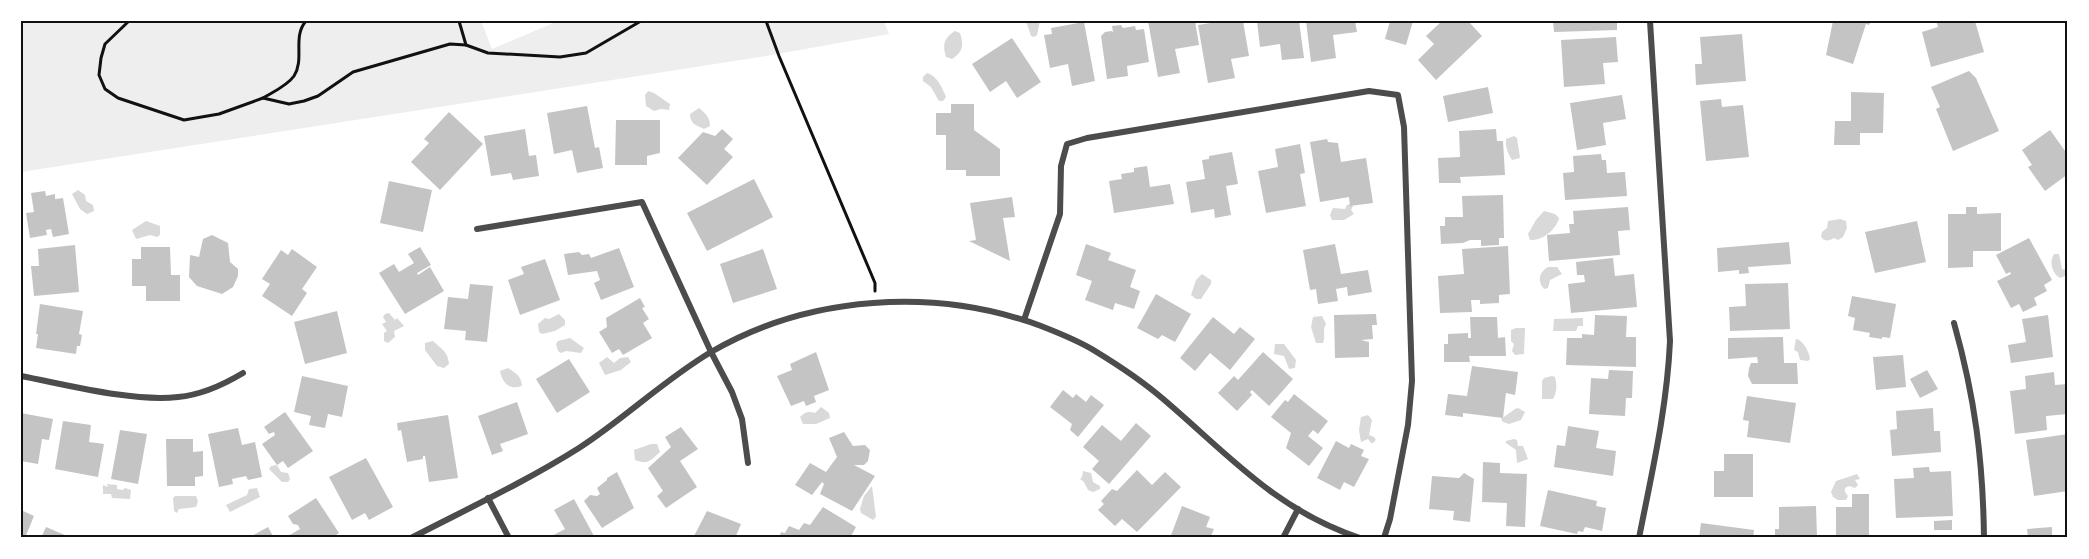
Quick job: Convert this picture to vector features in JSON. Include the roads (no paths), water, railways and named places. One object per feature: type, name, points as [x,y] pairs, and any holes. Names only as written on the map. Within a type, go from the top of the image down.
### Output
[{"type":"street","points":[[1639,538],[1663,422],[1670,341],[1650,21]]},
{"type":"street","points":[[1024,320],[1060,214],[1061,166],[1068,144],[1087,138],[1369,91],[1398,95],[1404,127],[1412,381],[1408,425],[1390,519],[1384,538]]},
{"type":"street","points":[[477,229],[642,201],[711,352],[732,392],[742,419],[748,463]]},
{"type":"street","points":[[411,538],[546,468],[581,446],[669,380],[711,352],[756,331],[795,317],[834,308],[875,303],[944,303],[1024,320],[1093,350],[1160,396],[1260,484],[1298,509],[1360,538]]},
{"type":"street","points":[[1954,323],[1974,401],[1980,445],[1984,538]]},
{"type":"street","points":[[21,376],[130,396],[163,398],[195,394],[211,389],[243,373]]},
{"type":"street","points":[[488,498],[509,538]]},
{"type":"street","points":[[1283,538],[1298,509]]}]
